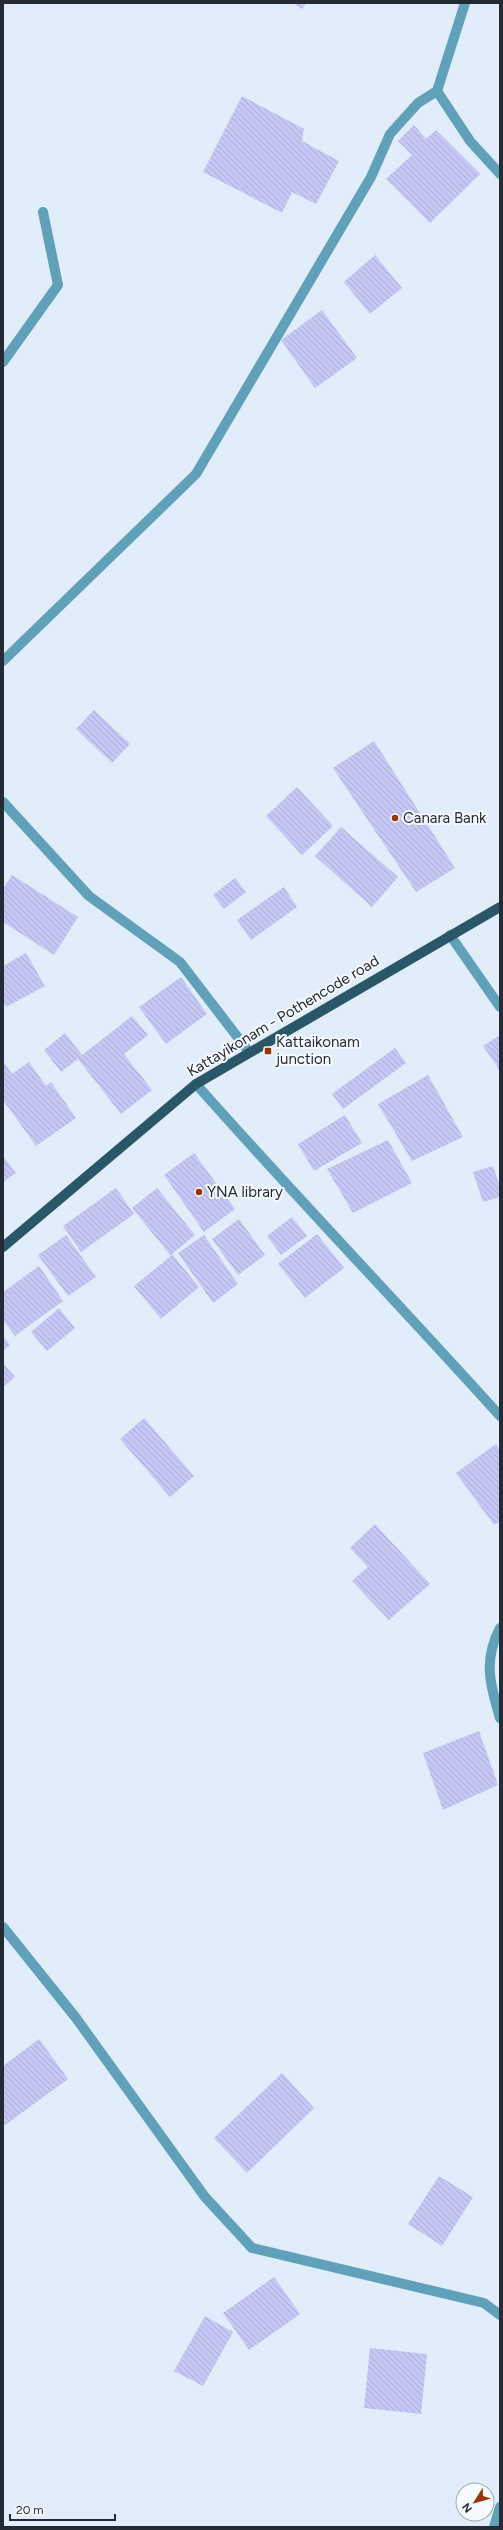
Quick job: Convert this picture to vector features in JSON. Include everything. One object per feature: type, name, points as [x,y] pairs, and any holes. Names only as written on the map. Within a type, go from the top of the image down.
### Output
[{"type":"main road","name":"Kattayikonam - Pothencode road","points":[[3,1246],[196,1084],[500,907]]},
{"type":"street","points":[[3,661],[196,474],[371,177],[390,134],[418,103],[437,91],[464,3]]},
{"type":"street","points":[[437,91],[470,141],[500,174]]},
{"type":"street","points":[[3,362],[58,285],[43,212]]},
{"type":"street","points":[[3,802],[89,896],[180,962],[249,1052]]},
{"type":"street","points":[[450,935],[500,1007]]},
{"type":"street","points":[[196,1084],[277,1176],[378,1281],[500,1416]]},
{"type":"street","points":[[500,1628],[494,1640],[488,1662],[494,1697],[500,1718]]},
{"type":"street","points":[[3,1927],[76,2018],[205,2197],[252,2248],[484,2303],[500,2315]]},
{"type":"street","points":[[494,2527],[500,2507]]},
{"type":"building","points":[[293,3],[306,3],[302,9]]},
{"type":"building","points":[[242,96],[304,129],[302,141],[339,161],[316,204],[292,192],[282,213],[203,172]]},
{"type":"building","points":[[414,125],[426,139],[436,130],[480,174],[430,223],[386,179],[412,155],[398,141]]},
{"type":"building","points":[[375,255],[402,288],[370,314],[344,282]]},
{"type":"building","points":[[322,310],[357,358],[315,388],[281,340]]},
{"type":"building","points":[[94,710],[130,744],[112,763],[76,729]]},
{"type":"building","name":"Canara Bank","points":[[374,741],[455,868],[416,892],[333,768]]},
{"type":"building","points":[[297,787],[333,826],[302,855],[266,816]]},
{"type":"building","points":[[341,827],[398,877],[372,907],[315,856]]},
{"type":"building","points":[[12,875],[78,917],[54,955],[3,922],[3,889]]},
{"type":"building","points":[[235,878],[246,892],[224,909],[213,895]]},
{"type":"building","points":[[284,887],[297,907],[251,940],[237,920]]},
{"type":"building","points":[[26,953],[45,986],[6,1007],[3,1001],[3,966]]},
{"type":"building","points":[[181,977],[207,1014],[166,1044],[139,1007]]},
{"type":"building","points":[[132,1016],[148,1035],[124,1054],[152,1090],[121,1114],[78,1059],[61,1072],[44,1050],[65,1033],[82,1055]]},
{"type":"building","points":[[500,1035],[500,1071],[483,1046]]},
{"type":"building","points":[[395,1048],[406,1063],[343,1109],[332,1094]]},
{"type":"building","points":[[3,1061],[12,1074],[29,1062],[46,1086],[51,1082],[76,1118],[36,1146],[3,1100]]},
{"type":"building","points":[[428,1075],[463,1137],[412,1161],[378,1104]]},
{"type":"building","points":[[345,1115],[362,1143],[314,1171],[298,1144]]},
{"type":"building","points":[[388,1140],[412,1183],[353,1213],[327,1169]]},
{"type":"building","name":"YNA library","points":[[194,1153],[235,1209],[204,1232],[164,1175]]},
{"type":"building","points":[[3,1156],[16,1173],[3,1182]]},
{"type":"building","points":[[493,1166],[500,1187],[500,1197],[483,1202],[473,1172]]},
{"type":"building","points":[[116,1188],[134,1214],[81,1252],[63,1226]]},
{"type":"building","points":[[157,1188],[195,1235],[172,1254],[199,1287],[161,1319],[134,1286],[171,1256],[132,1208]]},
{"type":"building","points":[[292,1217],[307,1236],[281,1255],[267,1236]]},
{"type":"building","points":[[239,1219],[265,1255],[238,1275],[212,1239]]},
{"type":"building","points":[[317,1234],[344,1268],[305,1298],[278,1264]]},
{"type":"building","points":[[66,1235],[96,1277],[68,1296],[38,1255]]},
{"type":"building","points":[[204,1235],[238,1284],[213,1303],[178,1253]]},
{"type":"building","points":[[39,1266],[63,1301],[15,1336],[3,1320],[3,1292]]},
{"type":"building","points":[[59,1308],[75,1328],[47,1351],[31,1332]]},
{"type":"building","points":[[3,1336],[10,1345],[3,1351]]},
{"type":"building","points":[[3,1363],[15,1377],[3,1387]]},
{"type":"building","points":[[144,1418],[194,1476],[170,1497],[120,1439]]},
{"type":"building","points":[[496,1444],[500,1450],[500,1521],[494,1525],[456,1473]]},
{"type":"building","points":[[375,1524],[430,1584],[389,1620],[352,1581],[368,1567],[350,1548]]},
{"type":"building","points":[[479,1731],[498,1785],[443,1810],[423,1753]]},
{"type":"building","points":[[39,2039],[68,2079],[5,2125],[3,2122],[3,2066]]},
{"type":"building","points":[[282,2073],[314,2108],[247,2173],[214,2138]]},
{"type":"building","points":[[439,2176],[473,2197],[442,2246],[408,2224]]},
{"type":"building","points":[[274,2277],[300,2314],[249,2350],[223,2313]]},
{"type":"building","points":[[205,2316],[233,2332],[203,2386],[174,2371]]},
{"type":"building","points":[[370,2348],[427,2354],[421,2414],[364,2408]]},
{"type":"place","name":"Canara Bank","points":[[395,818]]},
{"type":"place","name":"Kattaikonam junction","points":[[268,1051]]},
{"type":"place","name":"YNA library","points":[[199,1192]]}]
